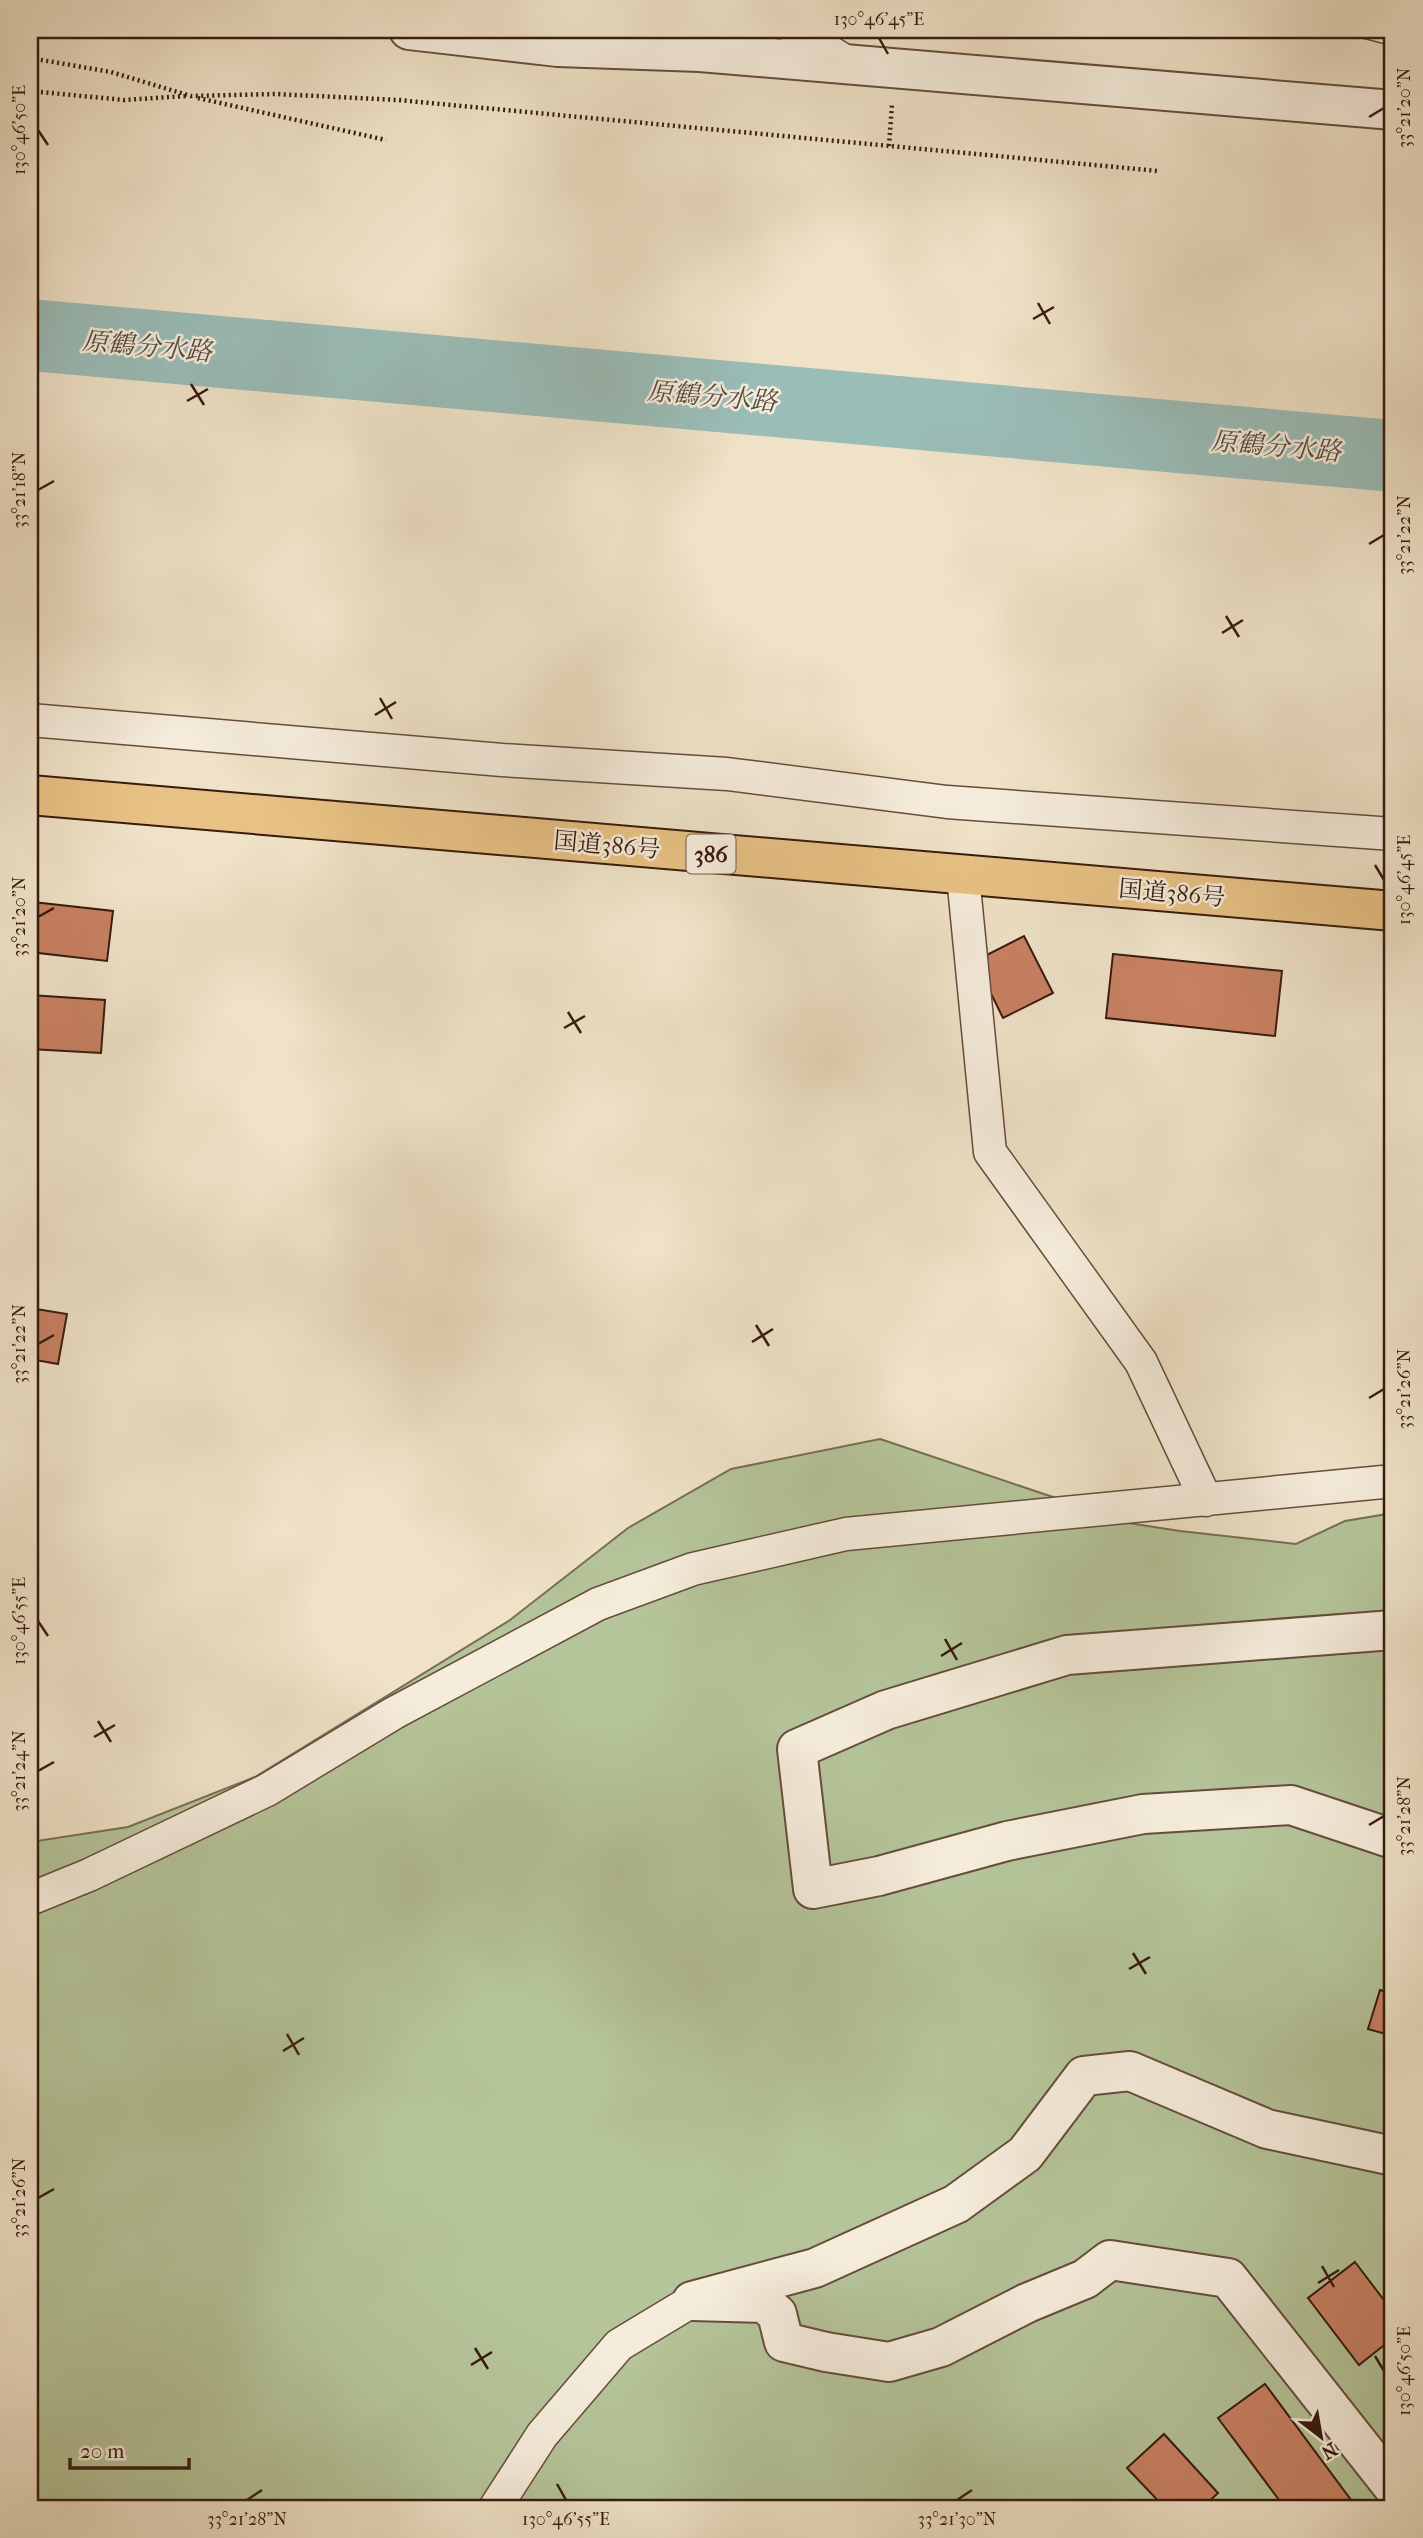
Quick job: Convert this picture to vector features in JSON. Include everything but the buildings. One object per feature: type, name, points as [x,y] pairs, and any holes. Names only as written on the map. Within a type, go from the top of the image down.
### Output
[{"type":"highway","name":"国道386号","points":[[30,795],[1393,911]]},
{"type":"street","points":[[409,30],[558,47],[699,52],[1393,110]]},
{"type":"street","points":[[794,30],[851,65]]},
{"type":"street","points":[[30,720],[502,760],[727,774],[947,802],[1393,834]]},
{"type":"street","points":[[963,876],[990,1153],[1141,1362],[1206,1500]]},
{"type":"street","points":[[30,1899],[89,1875],[267,1790],[394,1713],[598,1604],[693,1569],[846,1534],[1393,1481]]},
{"type":"street","points":[[1393,1630],[1067,1655],[887,1710],[797,1749],[813,1889],[879,1876],[1007,1841],[1143,1814],[1292,1805],[1393,1839]]},
{"type":"street","points":[[495,2508],[542,2435],[619,2345],[692,2301],[815,2268],[956,2204],[1025,2154],[1084,2076],[1130,2071],[1267,2129],[1393,2156]]},
{"type":"street","points":[[692,2301],[764,2303],[776,2314],[784,2342],[888,2362],[942,2347],[1027,2303],[1085,2279],[1110,2260],[1228,2277],[1393,2487]]},
{"type":"lane","points":[[1366,30],[1393,37]]},
{"type":"path","points":[[30,58],[111,72],[191,96],[386,140]]},
{"type":"path","points":[[30,91],[124,100],[276,94],[398,100],[1158,171]]},
{"type":"green space","points":[[880,1439],[1122,1522],[1180,1531],[1296,1544],[1345,1521],[1393,1513],[1393,2508],[30,2508],[30,1842],[128,1827],[255,1777],[510,1620],[628,1528],[731,1469]]},
{"type":"waterway","name":"原鶴分水路","points":[[30,335],[1393,456]]}]
